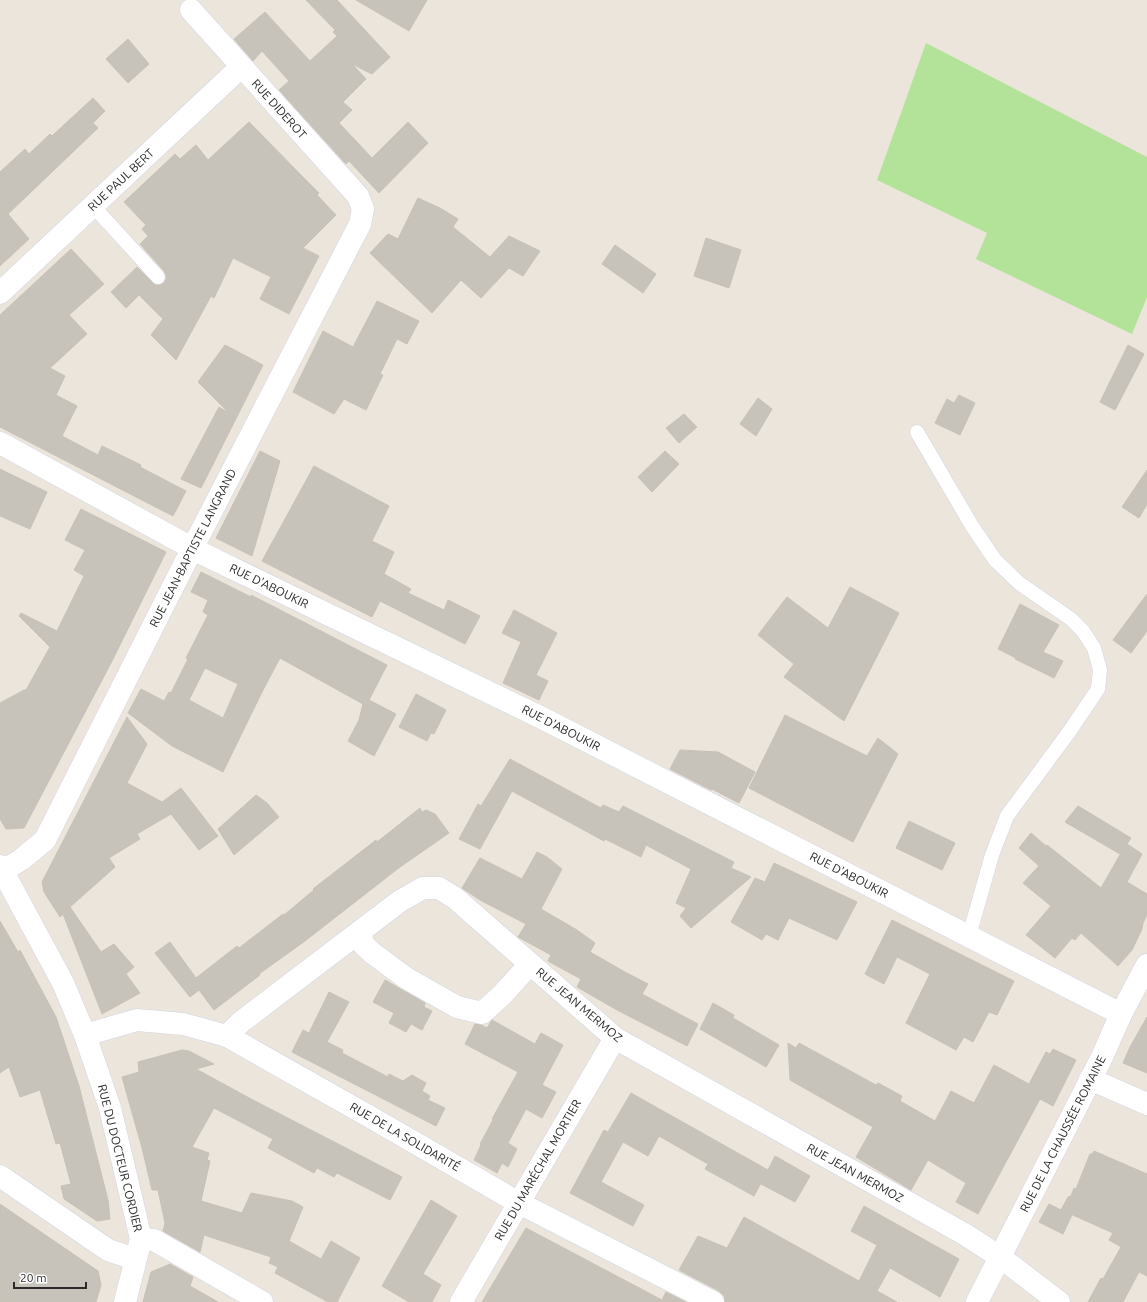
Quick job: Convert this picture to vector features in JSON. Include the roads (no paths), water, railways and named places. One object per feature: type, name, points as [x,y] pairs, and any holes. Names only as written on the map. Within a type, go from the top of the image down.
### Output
[{"type":"street","name":"RUE DIDEROT","points":[[191,10],[358,196],[363,209]]},
{"type":"street","name":"RUE PAUL BERT","points":[[0,293],[241,67]]},
{"type":"street","name":"RUE JEAN-BAPTISTE LANGRAND","points":[[1,869],[22,858],[46,840],[192,549],[360,224],[363,209]]},
{"type":"street","name":"RUE D'ABOUKIR","points":[[0,443],[192,549],[544,719],[1121,1014]]},
{"type":"street","name":"RUE DU DOCTEUR CORDIER","points":[[1,869],[63,983],[85,1035],[110,1108],[141,1238],[125,1302]]},
{"type":"street","name":"RUE JEAN MERMOZ","points":[[227,1036],[241,1022],[360,933],[400,901],[423,888],[439,888],[455,898],[615,1038],[966,1236],[1000,1257],[1058,1302]]},
{"type":"street","points":[[360,933],[363,944],[370,952],[406,978],[457,1007],[482,1013],[501,996],[530,964]]},
{"type":"street","name":"RUE DE LA CHAUSSÉE ROMAINE","points":[[977,1302],[1102,1057],[1121,1014],[1147,965]]},
{"type":"street","name":"RUE DE LA SOLIDARITÉ","points":[[85,1035],[137,1020],[183,1024],[227,1036],[519,1203],[713,1302]]},
{"type":"street","name":"RUE DU MARÉCHAL MORTIER","points":[[461,1302],[615,1038]]},
{"type":"street","points":[[1090,1079],[1147,1104]]},
{"type":"street","points":[[0,1176],[108,1250],[135,1259]]},
{"type":"street","points":[[141,1238],[154,1240],[262,1302]]},
{"type":"lane","points":[[93,206],[158,277]]},
{"type":"lane","points":[[917,432],[972,526],[995,560],[1019,583],[1071,619],[1083,631],[1094,648],[1100,670],[1098,689],[1069,732],[1008,816],[992,855],[969,936]]}]
